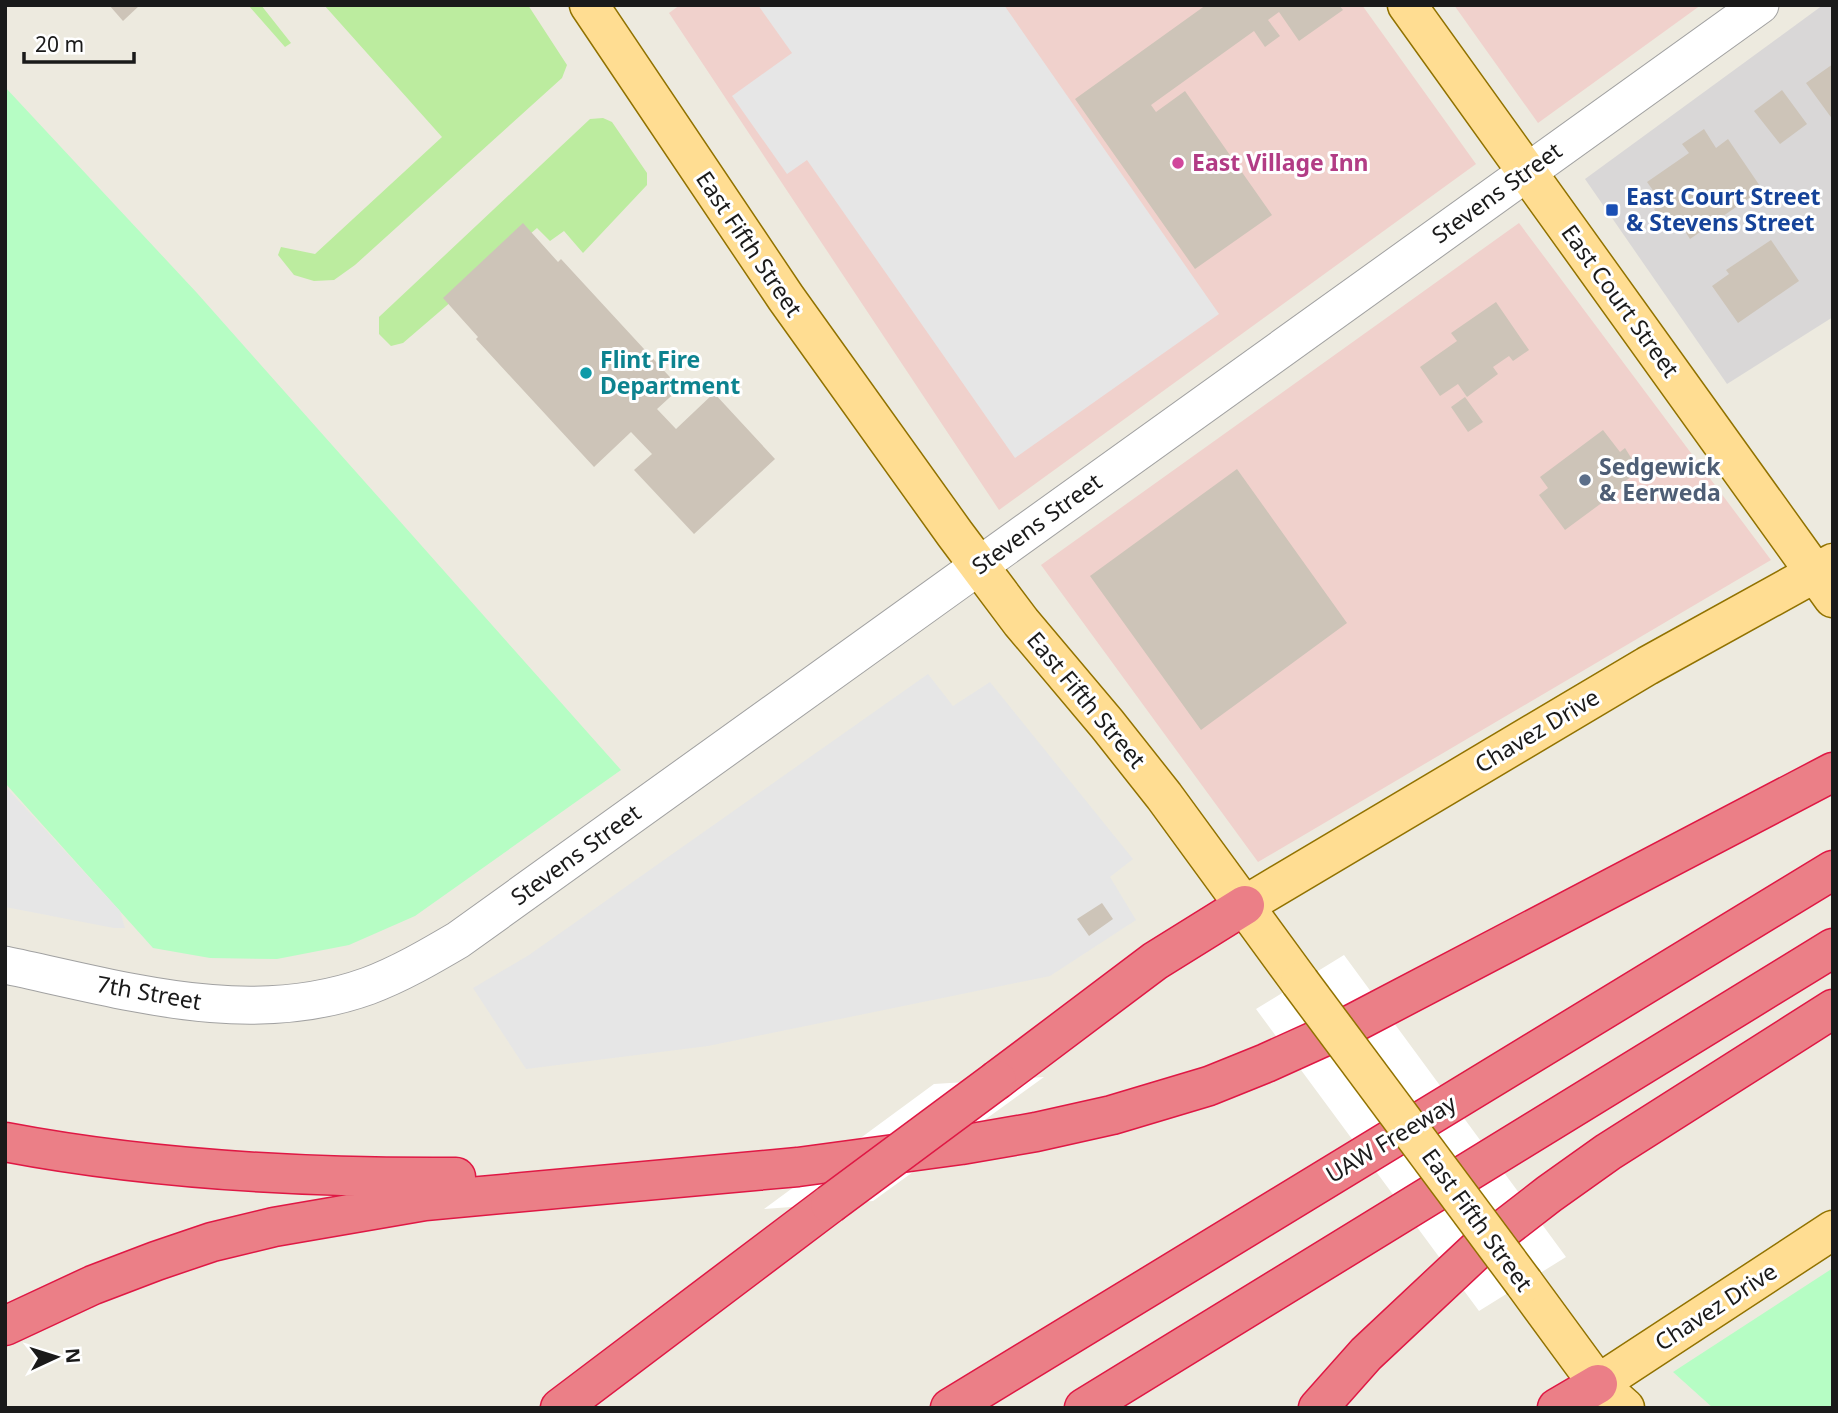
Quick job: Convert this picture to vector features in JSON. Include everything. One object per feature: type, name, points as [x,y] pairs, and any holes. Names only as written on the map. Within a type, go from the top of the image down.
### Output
[{"type":"highway","points":[[5,1326],[93,1285],[156,1261],[212,1242],[274,1227],[425,1201],[798,1167],[961,1145],[1112,1115],[1209,1086],[1266,1063],[1373,1013],[1833,772]]},
{"type":"highway","name":"UAW Freeway","points":[[950,1408],[1833,870]]},
{"type":"highway","points":[[560,1408],[1155,961],[1245,905]]},
{"type":"highway","points":[[1084,1408],[1833,948]]},
{"type":"highway","points":[[1318,1408],[1366,1354],[1478,1249],[1608,1152],[1833,1009]]},
{"type":"highway","points":[[5,1142],[177,1165],[345,1176],[483,1177],[798,1167]]},
{"type":"highway","points":[[1557,1408],[1612,1396]]},
{"type":"main road","name":"East Court Street","points":[[1407,5],[1827,578]]},
{"type":"main road","name":"East Fifth Street","points":[[595,8],[786,299],[979,566],[1196,838],[1524,1283],[1612,1396]]},
{"type":"main road","name":"Chavez Drive","points":[[1245,905],[1647,666],[1827,578]]},
{"type":"main road","name":"Chavez Drive","points":[[1612,1396],[1833,1230]]},
{"type":"street","name":"Stevens Street","points":[[294,1003],[343,994],[367,986],[413,966],[458,940],[1760,5]]},
{"type":"street","name":"7th Street","points":[[5,965],[184,1001],[237,1006],[294,1003]]},
{"type":"shaded area","points":[[680,5],[1362,5],[1476,164],[999,510],[669,13]]},
{"type":"shaded area","points":[[758,5],[1004,5],[1219,314],[1015,458],[807,160],[787,174],[732,96],[792,53]]},
{"type":"shaded area","points":[[1454,5],[1701,5],[1538,123]]},
{"type":"shaded area","points":[[1823,5],[1833,5],[1833,317],[1727,384],[1585,179]]},
{"type":"shaded area","points":[[1519,223],[1771,560],[1258,862],[1041,565]]},
{"type":"shaded area","points":[[928,674],[953,706],[990,682],[1133,859],[1110,877],[1136,920],[1050,976],[708,1046],[526,1069],[473,988],[529,955]]},
{"type":"shaded area","points":[[5,786],[120,911],[125,928],[5,907]]},
{"type":"green space","points":[[248,5],[261,5],[291,43],[285,47]]},
{"type":"green space","points":[[324,5],[528,5],[567,65],[562,78],[355,265],[334,280],[314,281],[294,275],[278,255],[281,247],[315,254],[442,137]]},
{"type":"green space","points":[[5,87],[197,293],[621,770],[415,916],[349,945],[277,959],[210,958],[153,948],[5,783]]},
{"type":"green space","points":[[603,118],[612,122],[647,173],[647,185],[583,253],[564,231],[550,241],[537,228],[403,343],[391,346],[379,334],[379,317],[590,119]]},
{"type":"green space","points":[[1833,1268],[1833,1408],[1713,1408],[1673,1372]]},
{"type":"pier","points":[[1344,955],[1566,1257],[1479,1311],[1256,1009]]},
{"type":"pier","points":[[1044,1077],[873,1201],[764,1209],[934,1084]]},
{"type":"building","points":[[109,5],[140,5],[123,21]]},
{"type":"building","name":"East Village Inn","points":[[1206,5],[1339,5],[1343,10],[1299,41],[1279,12],[1268,20],[1280,36],[1265,47],[1254,31],[1151,105],[1156,112],[1185,91],[1272,215],[1195,269],[1075,99]]},
{"type":"building","points":[[1833,64],[1833,120],[1806,83]]},
{"type":"building","points":[[1782,90],[1807,124],[1780,144],[1754,111]]},
{"type":"building","points":[[1704,129],[1716,148],[1728,139],[1762,189],[1690,239],[1679,222],[1668,229],[1654,209],[1662,203],[1647,182],[1689,153],[1682,144]]},
{"type":"building","name":"Flint Fire Department","points":[[523,223],[558,262],[561,259],[680,388],[657,409],[676,429],[714,393],[775,459],[694,534],[634,470],[652,454],[631,432],[594,467],[476,339],[478,337],[443,298]]},
{"type":"building","points":[[1771,240],[1799,281],[1738,323],[1712,286],[1729,274],[1726,270]]},
{"type":"building","points":[[1496,302],[1529,350],[1513,361],[1509,356],[1493,367],[1498,374],[1467,397],[1458,384],[1440,396],[1420,367],[1457,341],[1451,333]]},
{"type":"building","points":[[1465,397],[1483,422],[1468,432],[1451,407]]},
{"type":"building","name":"Sedgewick & Eerweda","points":[[1603,430],[1620,452],[1625,448],[1634,462],[1629,466],[1635,474],[1624,482],[1626,485],[1565,530],[1539,495],[1548,488],[1540,477]]},
{"type":"building","points":[[1237,469],[1347,623],[1201,730],[1090,576]]},
{"type":"building","points":[[1102,903],[1113,919],[1089,936],[1077,919]]},
{"type":"place","name":"East Village Inn","points":[[1178,163]]},
{"type":"place","name":"East Court Street & Stevens Street","points":[[1612,210]]},
{"type":"place","name":"Flint Fire Department","points":[[586,373]]},
{"type":"place","name":"Sedgewick & Eerweda","points":[[1585,480]]}]
